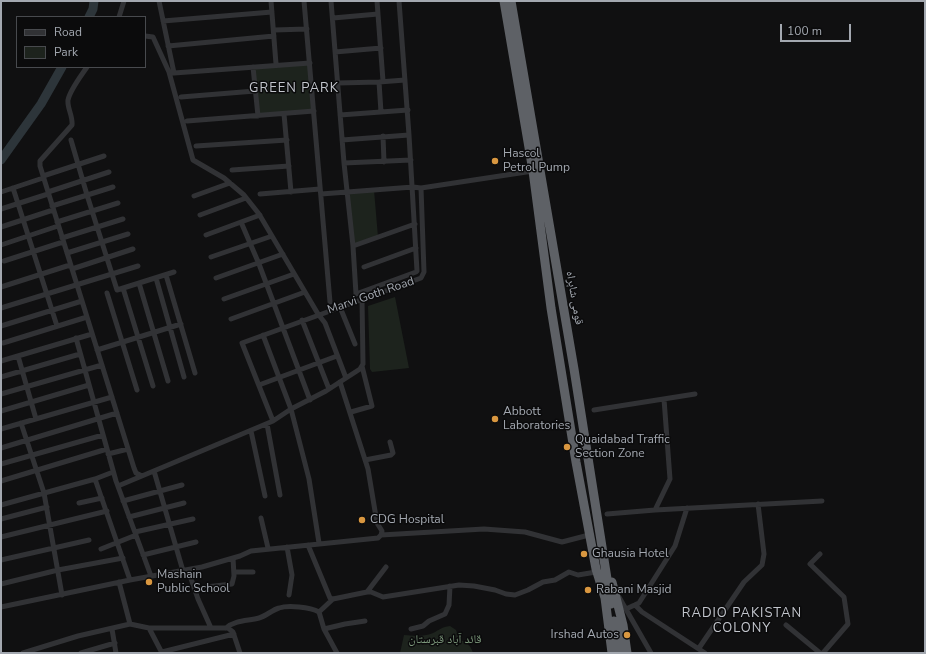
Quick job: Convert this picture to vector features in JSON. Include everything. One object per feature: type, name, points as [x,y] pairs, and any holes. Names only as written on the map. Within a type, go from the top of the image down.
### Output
[{"type":"highway","name":"قومی شاہراہ","points":[[504,1],[532,172],[551,313],[576,462],[596,571],[607,598]]},
{"type":"highway","name":"قومی شاہراہ","points":[[511,1],[543,182],[606,566],[607,598]]},
{"type":"highway","points":[[606,566],[615,591],[623,625],[627,653]]},
{"type":"highway","points":[[596,571],[607,653]]},
{"type":"highway","points":[[607,598],[612,653]]},
{"type":"highway","points":[[607,598],[619,653]]},
{"type":"street","points":[[119,16],[124,1]]},
{"type":"street","points":[[159,1],[174,73],[276,64],[310,63]]},
{"type":"street","points":[[272,1],[276,64]]},
{"type":"street","points":[[304,1],[330,302]]},
{"type":"street","points":[[331,1],[356,294],[417,271],[408,110],[399,1]]},
{"type":"street","points":[[377,1],[381,48],[382,112]]},
{"type":"street","points":[[163,21],[272,12]]},
{"type":"street","points":[[333,18],[378,14]]},
{"type":"street","points":[[274,30],[307,29]]},
{"type":"street","points":[[146,36],[153,37],[167,67],[193,160],[230,183],[246,198],[260,216],[318,314],[325,323],[346,378]]},
{"type":"street","points":[[168,46],[274,36]]},
{"type":"street","points":[[335,52],[381,48]]},
{"type":"street","points":[[253,67],[258,116]]},
{"type":"street","points":[[85,68],[73,88],[68,100],[72,125],[40,161],[40,166],[128,449],[136,473],[142,476]]},
{"type":"street","points":[[338,83],[405,80]]},
{"type":"street","points":[[181,97],[255,91]]},
{"type":"street","points":[[340,115],[408,110]]},
{"type":"street","points":[[187,122],[314,112]]},
{"type":"street","points":[[284,114],[291,192]]},
{"type":"street","points":[[342,140],[409,134]]},
{"type":"street","points":[[382,136],[384,162]]},
{"type":"street","points":[[71,140],[86,195],[117,290],[174,272]]},
{"type":"street","points":[[196,146],[287,140]]},
{"type":"street","points":[[1,192],[104,156]]},
{"type":"street","points":[[344,163],[411,160]]},
{"type":"street","points":[[232,170],[289,166]]},
{"type":"street","points":[[1,209],[109,172]]},
{"type":"street","points":[[260,194],[291,192],[347,192],[421,188],[532,172]]},
{"type":"street","points":[[194,196],[230,183]]},
{"type":"street","points":[[1,227],[23,220],[86,195],[113,187]]},
{"type":"street","points":[[13,188],[48,293],[57,326]]},
{"type":"street","name":"Marvi Goth Road","points":[[259,385],[242,342],[418,280],[423,275],[421,188]]},
{"type":"street","points":[[200,215],[246,198]]},
{"type":"street","points":[[1,245],[92,211],[118,203]]},
{"type":"street","points":[[206,235],[260,216]]},
{"type":"street","points":[[4,261],[123,219]]},
{"type":"street","points":[[241,222],[259,264],[310,400]]},
{"type":"street","points":[[353,246],[415,224]]},
{"type":"street","points":[[67,253],[128,234]]},
{"type":"street","points":[[211,257],[272,236]]},
{"type":"street","points":[[364,267],[416,248]]},
{"type":"street","points":[[1,287],[107,258],[133,249]]},
{"type":"street","points":[[216,278],[259,264],[283,254]]},
{"type":"street","points":[[1,308],[138,266]]},
{"type":"street","points":[[224,299],[294,274]]},
{"type":"street","points":[[166,275],[195,374]]},
{"type":"street","points":[[156,278],[184,376]]},
{"type":"street","points":[[139,283],[168,381]]},
{"type":"street","points":[[124,288],[153,386]]},
{"type":"street","points":[[231,319],[305,292]]},
{"type":"street","points":[[107,293],[137,390]]},
{"type":"street","points":[[350,412],[372,406],[362,366],[362,299]]},
{"type":"street","points":[[1,326],[82,301]]},
{"type":"street","points":[[340,307],[355,344]]},
{"type":"street","points":[[3,343],[87,317]]},
{"type":"street","points":[[302,320],[329,389]]},
{"type":"street","points":[[97,350],[181,324]]},
{"type":"street","points":[[1,361],[92,334]]},
{"type":"street","points":[[263,335],[291,409],[309,479],[318,543]]},
{"type":"street","points":[[76,338],[118,486],[151,576]]},
{"type":"street","points":[[1,377],[80,354]]},
{"type":"street","points":[[18,356],[36,419]]},
{"type":"street","points":[[273,421],[259,385],[338,356]]},
{"type":"street","points":[[1,394],[102,365]]},
{"type":"street","points":[[118,486],[267,424],[291,409],[329,389],[360,369],[362,366]]},
{"type":"street","points":[[340,382],[368,469],[377,523],[382,531],[382,535]]},
{"type":"street","points":[[1,411],[89,385]]},
{"type":"street","points":[[594,410],[695,394]]},
{"type":"street","points":[[1,429],[112,397]]},
{"type":"street","points":[[655,510],[670,479],[664,399]]},
{"type":"street","points":[[1,448],[117,413]]},
{"type":"street","points":[[21,423],[44,493],[62,595]]},
{"type":"street","points":[[267,424],[280,495]]},
{"type":"street","points":[[251,431],[265,496]]},
{"type":"street","points":[[1,464],[103,435]]},
{"type":"street","points":[[365,460],[391,455],[390,442]]},
{"type":"street","points":[[1,481],[108,452],[128,449]]},
{"type":"street","points":[[1,505],[95,479],[114,472]]},
{"type":"street","points":[[154,472],[176,547],[211,628]]},
{"type":"street","points":[[95,479],[130,580]]},
{"type":"street","points":[[123,501],[182,485]]},
{"type":"street","points":[[79,503],[102,498]]},
{"type":"street","points":[[607,514],[822,501]]},
{"type":"street","points":[[129,517],[184,503]]},
{"type":"street","points":[[699,648],[744,582],[762,565],[764,554],[758,504]]},
{"type":"street","points":[[1,519],[47,507]]},
{"type":"street","points":[[626,609],[639,603],[675,546],[687,508]]},
{"type":"street","points":[[1,537],[107,511]]},
{"type":"street","points":[[261,518],[268,548]]},
{"type":"street","points":[[101,549],[135,534],[193,519]]},
{"type":"street","points":[[1,607],[118,582],[202,567],[251,551],[268,548],[378,538],[382,535],[484,529],[524,532],[562,542],[589,535]]},
{"type":"street","points":[[1,560],[89,540]]},
{"type":"street","points":[[143,555],[196,542]]},
{"type":"street","points":[[308,545],[330,598],[332,599]]},
{"type":"street","points":[[287,547],[292,575],[289,595]]},
{"type":"street","points":[[786,625],[822,653],[848,624],[844,597],[810,564],[820,554]]},
{"type":"street","points":[[1,584],[58,570],[123,558]]},
{"type":"street","points":[[206,587],[232,585],[234,572],[233,558]]},
{"type":"street","points":[[367,592],[386,567]]},
{"type":"street","points":[[319,612],[332,599],[367,592],[383,597],[450,586],[474,586],[515,595],[543,582],[555,580],[569,572],[578,575],[596,571]]},
{"type":"street","points":[[234,572],[253,572]]},
{"type":"street","points":[[118,582],[130,624]]},
{"type":"street","points":[[411,629],[423,626],[445,614],[449,606],[450,586]]},
{"type":"street","points":[[615,591],[651,653]]},
{"type":"street","points":[[635,605],[642,612],[705,653]]},
{"type":"street","points":[[226,628],[233,623],[259,618],[278,608],[310,608],[319,612],[324,629],[337,653]]},
{"type":"street","points":[[324,629],[366,621]]},
{"type":"street","points":[[23,653],[78,636],[130,624],[149,628],[231,629],[240,653]]},
{"type":"street","points":[[149,628],[162,653],[234,634]]},
{"type":"street","points":[[112,629],[116,653]]},
{"type":"street","points":[[81,653],[115,643]]},
{"type":"green space","points":[[310,63],[314,111],[258,116],[253,67]]},
{"type":"green space","points":[[374,190],[378,237],[353,246],[347,192]]},
{"type":"green space","points":[[395,297],[409,368],[372,372],[370,369],[368,306]]},
{"type":"green space","name":"قائد آباد قبرستان","points":[[450,626],[456,630],[459,639],[469,646],[473,653],[400,653],[404,635],[426,635]]},
{"type":"waterway","points":[[90,16],[93,9],[94,1]]},
{"type":"waterway","points":[[1,160],[41,104],[61,68]]},
{"type":"place","name":"Hascol Petrol Pump","points":[[495,161]]},
{"type":"place","name":"Abbott Laboratories","points":[[495,419]]},
{"type":"place","name":"Quaidabad Traffic Section Zone","points":[[567,447]]},
{"type":"place","name":"CDG Hospital","points":[[362,520]]},
{"type":"place","name":"Ghausia Hotel","points":[[584,554]]},
{"type":"place","name":"Mashain Public School","points":[[149,582]]},
{"type":"place","name":"Rabani Masjid","points":[[588,590]]},
{"type":"place","name":"Irshad Autos","points":[[627,635]]},
{"type":"district","name":"GREEN PARK","points":[[294,89]]},
{"type":"district","name":"RADIO PAKISTAN COLONY","points":[[742,622]]}]
